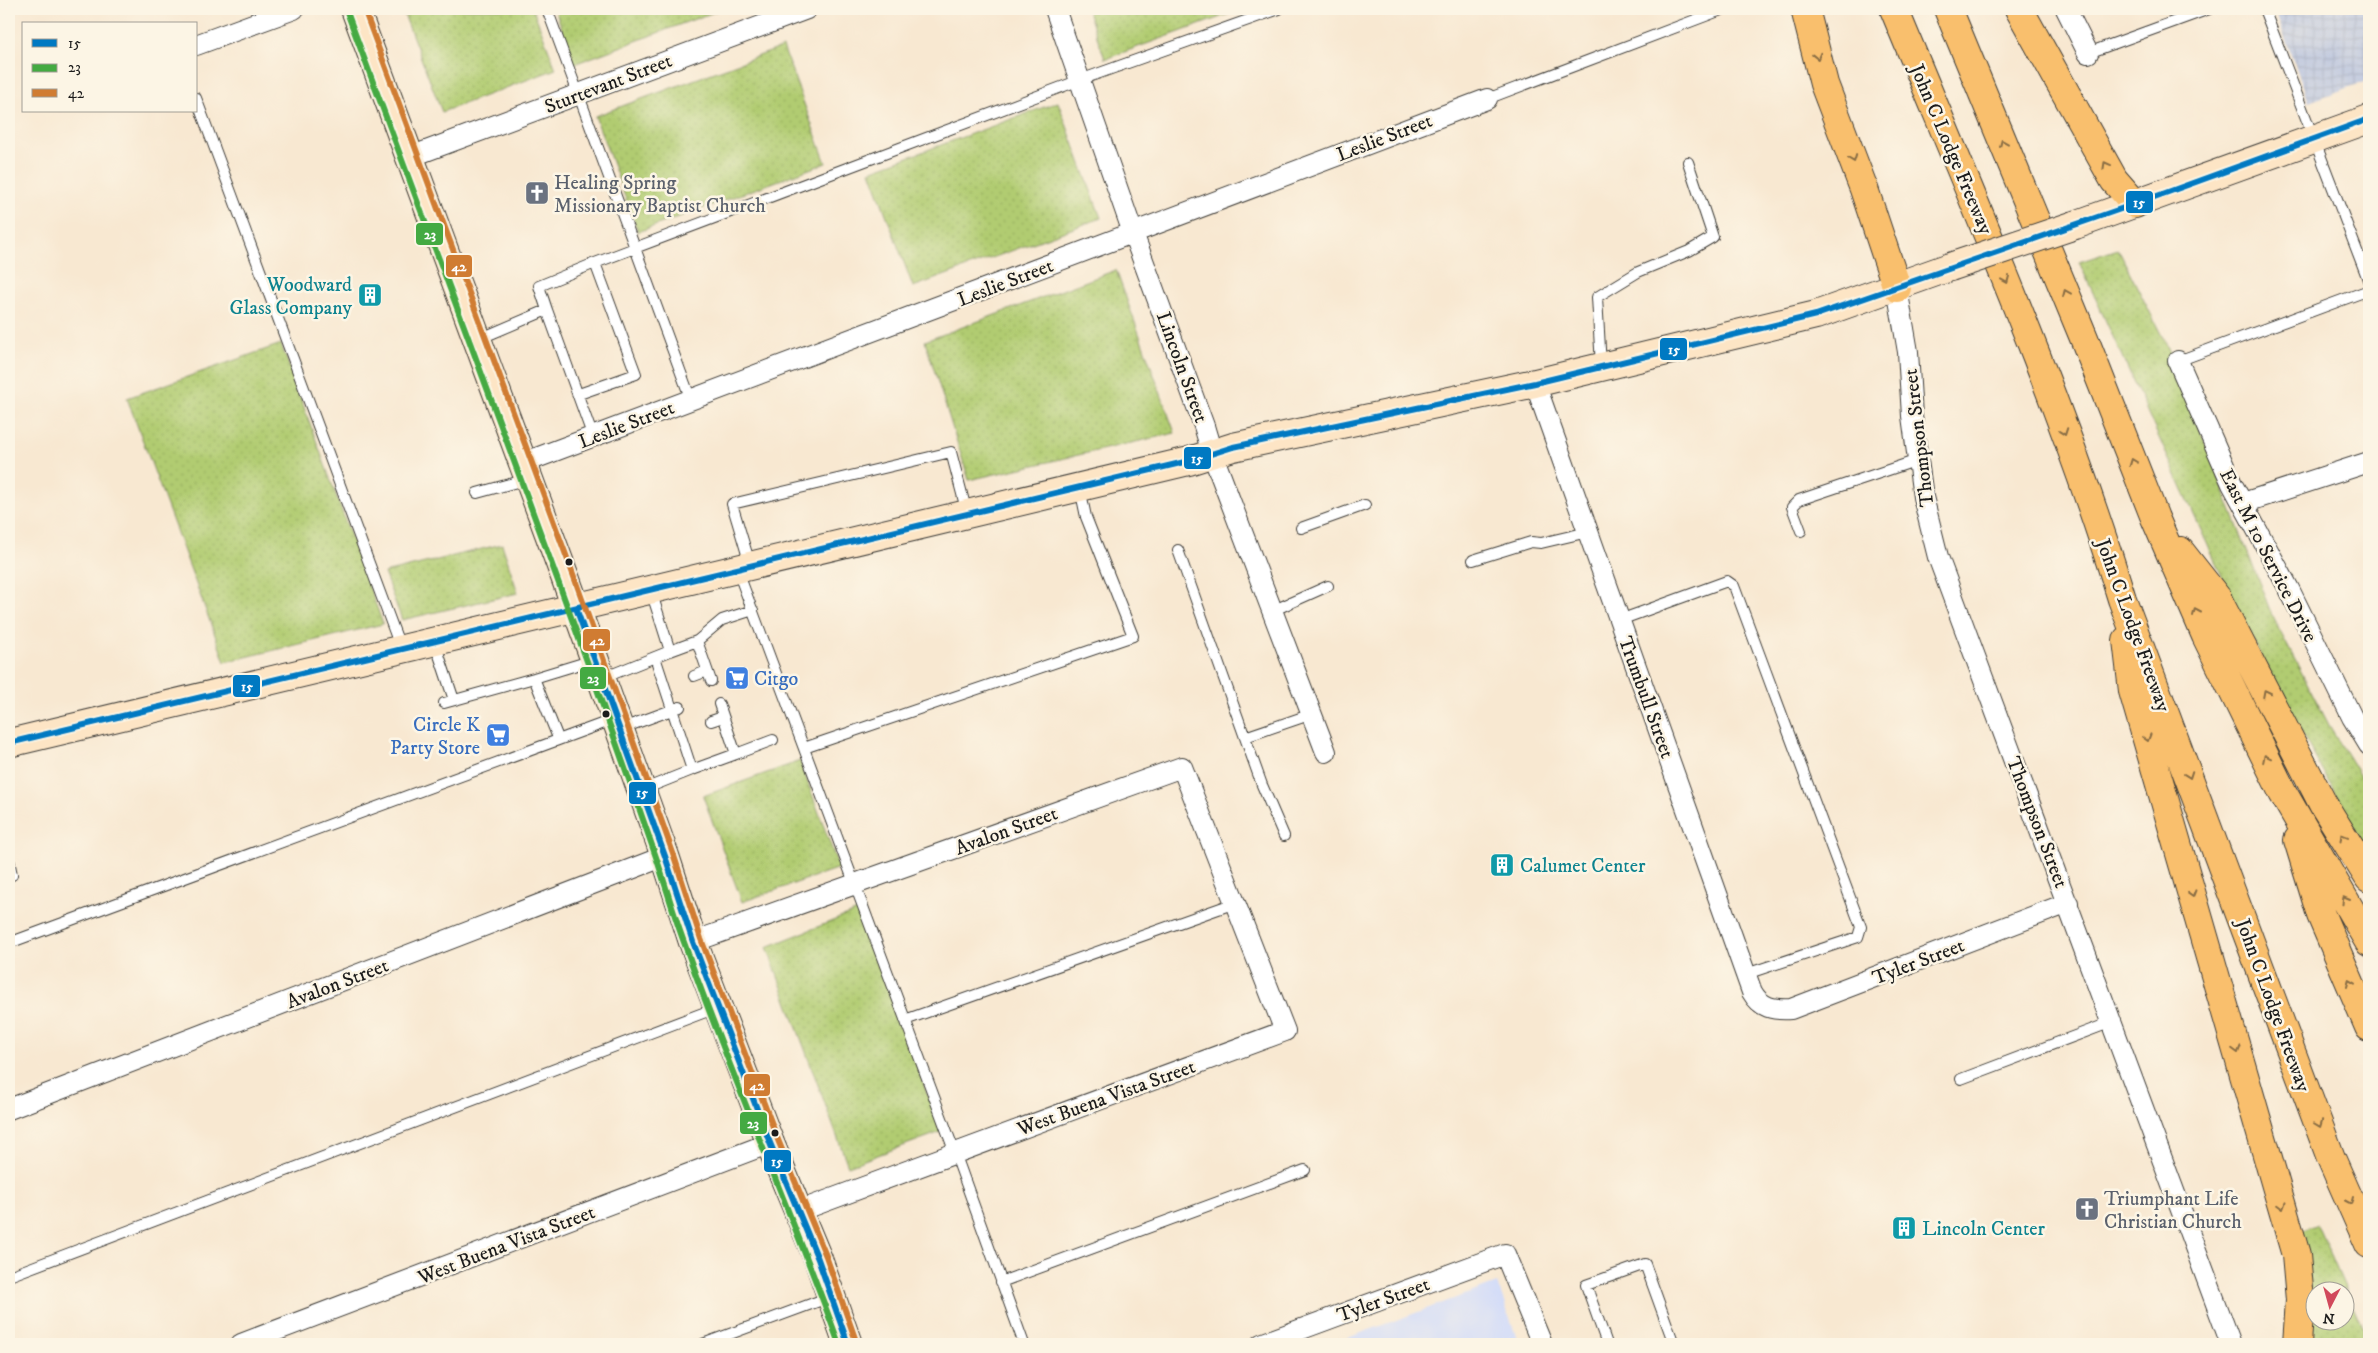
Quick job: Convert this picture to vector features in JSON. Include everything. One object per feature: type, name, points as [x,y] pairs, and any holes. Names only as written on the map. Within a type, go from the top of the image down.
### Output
[{"type":"highway","points":[[1805,9],[1824,84],[1864,189],[1897,288]]},
{"type":"highway","name":"John C Lodge Freeway","points":[[1894,9],[2027,331],[2109,557],[2122,599],[2332,1158],[2369,1244]]},
{"type":"highway","points":[[1948,9],[2084,338],[2155,518],[2206,636],[2283,793],[2369,942]]},
{"type":"highway","points":[[2019,9],[2114,180],[2135,204]]},
{"type":"highway","points":[[2155,518],[2217,598],[2323,804],[2369,878]]},
{"type":"highway","points":[[2122,599],[2133,691],[2296,1255],[2300,1300],[2297,1344]]},
{"type":"highway","points":[[2283,793],[2321,915],[2369,1027]]},
{"type":"street","points":[[198,45],[294,9]]},
{"type":"street","points":[[355,9],[576,608],[665,856],[693,942],[770,1143],[799,1211],[848,1344]]},
{"type":"street","name":"Sturtevant Street","points":[[410,157],[806,9]]},
{"type":"street","name":"Lincoln Street","points":[[1055,9],[1133,233],[1204,426],[1212,454],[1326,752]]},
{"type":"street","points":[[2066,9],[2088,53]]},
{"type":"street","name":"Leslie Street","points":[[526,471],[593,436],[1487,99]]},
{"type":"street","points":[[9,743],[1212,454],[1535,383],[1816,315],[2135,204],[2369,119]]},
{"type":"street","name":"Thompson Street","points":[[1897,288],[1908,352],[1912,416],[1923,497],[1938,557],[2231,1344]]},
{"type":"street","name":"East M 10 Service Drive","points":[[2178,361],[2232,484],[2289,590],[2352,717],[2369,745]]},
{"type":"street","name":"Trumbull Street","points":[[1535,383],[1746,974],[1757,1000],[1765,1007]]},
{"type":"street","points":[[2243,503],[2369,462]]},
{"type":"street","name":"Avalon Street","points":[[693,942],[1182,767],[1235,903]]},
{"type":"street","name":"Avalon Street","points":[[9,1109],[665,856]]},
{"type":"street","name":"West Buena Vista Street","points":[[799,1211],[1285,1031],[1235,903]]},
{"type":"street","name":"Tyler Street","points":[[1765,1007],[1778,1010],[1790,1009],[2068,903]]},
{"type":"street","name":"West Buena Vista Street","points":[[241,1344],[770,1143]]},
{"type":"street","name":"Tyler Street","points":[[1261,1344],[1505,1254],[1542,1344]]},
{"type":"lane","points":[[547,9],[691,400]]},
{"type":"lane","points":[[593,436],[539,286],[634,247],[1080,80],[1279,9]]},
{"type":"lane","points":[[1487,99],[1724,9]]},
{"type":"lane","points":[[2088,53],[2209,9]]},
{"type":"lane","points":[[2264,9],[2369,282]]},
{"type":"lane","points":[[198,103],[401,650]]},
{"type":"lane","points":[[1601,367],[1597,297],[1638,272],[1689,251],[1713,237],[1688,162]]},
{"type":"lane","points":[[578,394],[636,374],[595,262]]},
{"type":"lane","points":[[2178,361],[2369,290]]},
{"type":"lane","points":[[478,340],[547,310]]},
{"type":"lane","points":[[967,514],[950,452],[732,504],[753,610],[1024,1344]]},
{"type":"lane","points":[[1801,531],[1792,507],[1799,500],[1918,460]]},
{"type":"lane","points":[[477,493],[526,471]]},
{"type":"lane","points":[[804,748],[1133,636],[1086,517],[1080,487]]},
{"type":"lane","points":[[1301,528],[1365,505]]},
{"type":"lane","points":[[1473,560],[1531,542],[1541,543],[1588,532]]},
{"type":"lane","points":[[1178,550],[1262,786],[1284,836]]},
{"type":"lane","points":[[1620,620],[1726,581],[1734,586],[1861,927],[1858,937],[1746,974]]},
{"type":"lane","points":[[1272,611],[1328,586]]},
{"type":"lane","points":[[650,590],[670,651]]},
{"type":"lane","points":[[434,642],[449,701],[534,678],[598,669],[655,657],[697,642],[722,620],[753,610]]},
{"type":"lane","points":[[694,676],[709,676],[697,642]]},
{"type":"lane","points":[[655,657],[668,686],[684,732],[692,770]]},
{"type":"lane","points":[[534,678],[558,738]]},
{"type":"lane","points":[[719,704],[736,754]]},
{"type":"lane","points":[[9,942],[558,738],[676,708]]},
{"type":"lane","points":[[1245,737],[1312,714]]},
{"type":"lane","points":[[711,721],[723,717]]},
{"type":"lane","points":[[641,790],[773,740]]},
{"type":"lane","points":[[9,860],[12,876],[9,876]]},
{"type":"lane","points":[[905,1020],[1235,903]]},
{"type":"lane","points":[[9,1276],[718,1007]]},
{"type":"lane","points":[[1961,1078],[2112,1022]]},
{"type":"lane","points":[[1001,1282],[1305,1170]]},
{"type":"lane","points":[[1607,1344],[1586,1285],[1645,1264],[1674,1344]]},
{"type":"lane","points":[[703,1344],[831,1296]]},
{"type":"shaded area","points":[[2274,9],[2369,9],[2369,80],[2309,102]]},
{"type":"shaded area","points":[[1497,1283],[1519,1344],[1331,1344]]},
{"type":"green space","points":[[402,9],[533,9],[556,69],[442,112]]},
{"type":"green space","points":[[555,9],[722,9],[574,64]]},
{"type":"green space","points":[[1087,9],[1243,9],[1105,59]]},
{"type":"green space","points":[[783,47],[826,163],[638,232],[595,116]]},
{"type":"green space","points":[[1058,102],[1101,218],[913,287],[870,171]]},
{"type":"green space","points":[[2118,249],[2170,352],[2273,618],[2329,725],[2369,791],[2369,854],[2278,691],[2225,583],[2079,262]]},
{"type":"green space","points":[[1116,270],[1175,433],[969,480],[925,341]]},
{"type":"green space","points":[[281,344],[383,624],[225,662],[127,398]]},
{"type":"green space","points":[[502,544],[518,593],[402,620],[384,573]]},
{"type":"green space","points":[[800,761],[839,868],[742,902],[703,796]]},
{"type":"green space","points":[[860,910],[941,1132],[848,1166],[767,947]]},
{"type":"green space","points":[[2317,1224],[2342,1280],[2306,1280],[2306,1294],[2301,1231]]},
{"type":"green space","points":[[2356,1312],[2369,1342],[2369,1344],[2310,1344],[2309,1330],[2356,1330]]},
{"type":"transit line","name":"42","points":[[364,9],[573,574],[673,853],[701,939],[778,1140],[826,1256],[856,1341]]},
{"type":"transit line","name":"23","points":[[347,12],[581,645],[703,995],[839,1344]]},
{"type":"transit line","name":"15","points":[[9,743],[1189,461],[1233,447],[1535,383],[1816,315],[2135,204],[2369,119]]},
{"type":"transit line","name":"15","points":[[576,608],[665,856],[693,942],[770,1143],[818,1259],[848,1344]]},
{"type":"place","name":"Healing Spring Missionary Baptist Church","points":[[537,193]]},
{"type":"place","name":"Woodward Glass Company","points":[[370,295]]},
{"type":"place","name":"Citgo","points":[[737,678]]},
{"type":"place","name":"Circle K Party Store","points":[[498,735]]},
{"type":"place","name":"Calumet Center","points":[[1502,865]]},
{"type":"place","name":"Triumphant Life Christian Church","points":[[2087,1209]]},
{"type":"place","name":"Lincoln Center","points":[[1904,1228]]}]
